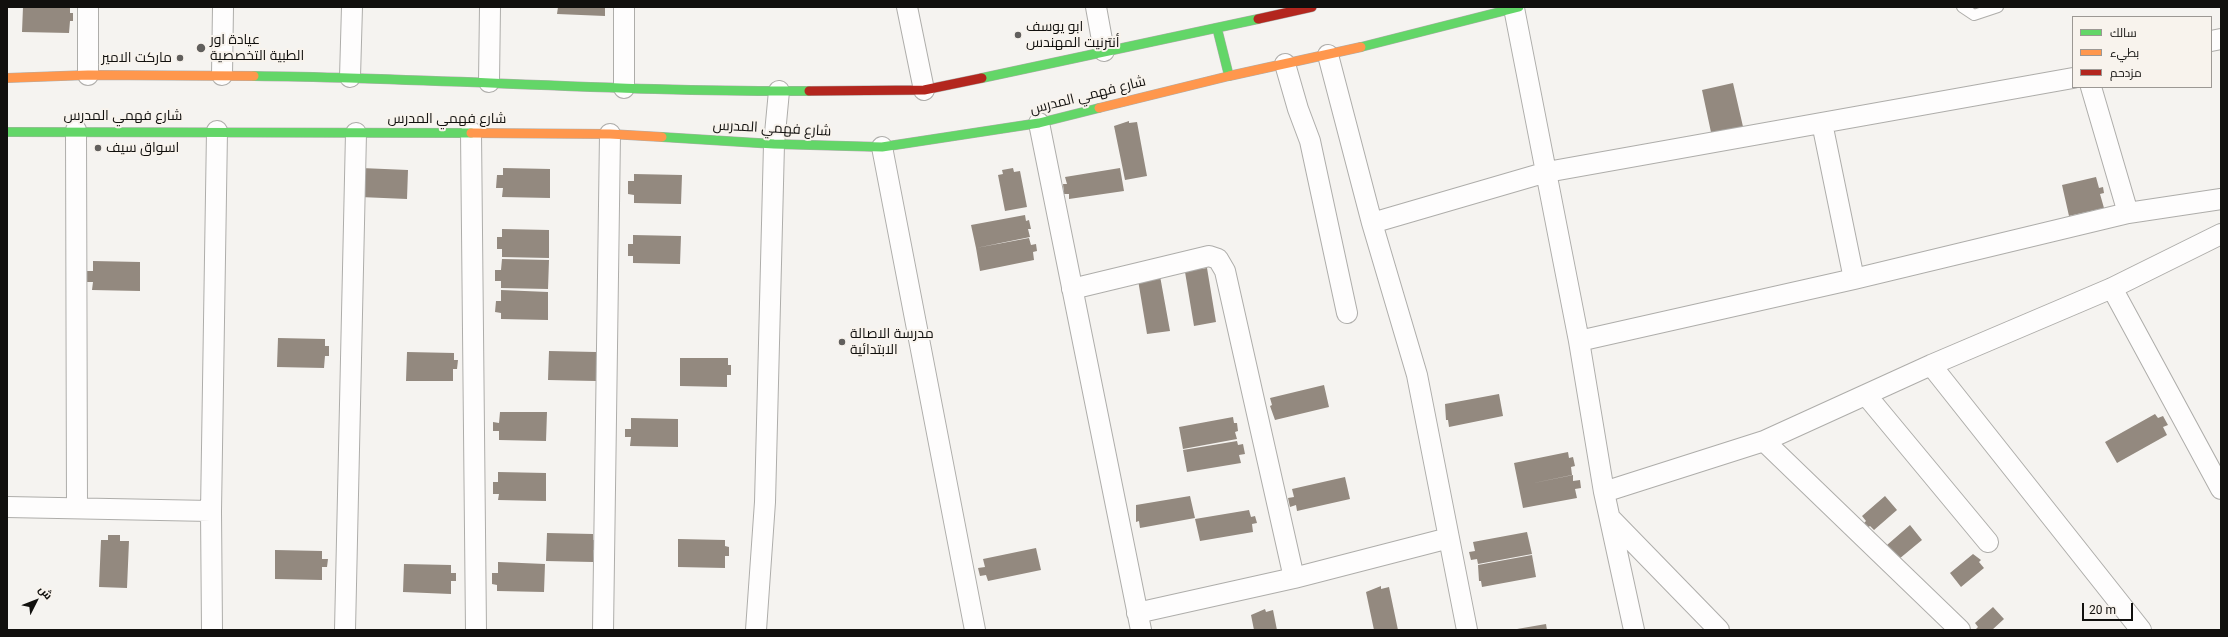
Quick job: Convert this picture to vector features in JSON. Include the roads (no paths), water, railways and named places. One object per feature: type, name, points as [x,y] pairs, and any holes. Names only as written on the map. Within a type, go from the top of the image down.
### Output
[{"type":"street","points":[[88,7],[88,75]]},
{"type":"street","points":[[222,75],[223,7]]},
{"type":"street","points":[[350,77],[352,7]]},
{"type":"street","points":[[489,82],[490,7]]},
{"type":"street","points":[[624,7],[624,88]]},
{"type":"street","points":[[907,7],[924,90]]},
{"type":"street","points":[[1096,7],[1104,51]]},
{"type":"street","points":[[7,78],[88,75],[222,75],[350,77],[624,88],[779,91],[924,90],[1312,7]]},
{"type":"street","points":[[1517,8],[1579,341],[1604,492],[1634,630]]},
{"type":"street","name":"شارع فهمي المدرس","points":[[7,132],[76,130],[610,134],[774,144],[882,147],[1039,123],[1229,76],[1328,56],[1517,8]]},
{"type":"street","points":[[1217,28],[1229,76]]},
{"type":"street","points":[[1328,56],[1372,223],[1417,375],[1467,630]]},
{"type":"street","points":[[1285,64],[1298,109],[1310,141],[1347,313]]},
{"type":"street","points":[[1372,223],[1547,172],[2072,78]]},
{"type":"street","points":[[2091,88],[2128,213]]},
{"type":"street","points":[[756,630],[765,502],[774,144],[779,91]]},
{"type":"street","points":[[1039,123],[1139,621],[1294,578],[1449,538]]},
{"type":"street","points":[[1822,123],[1854,279]]},
{"type":"street","points":[[76,130],[77,508]]},
{"type":"street","points":[[212,630],[211,511],[217,131]]},
{"type":"street","points":[[471,132],[476,630]]},
{"type":"street","points":[[345,630],[356,133]]},
{"type":"street","points":[[603,630],[610,134]]},
{"type":"street","points":[[882,147],[975,630]]},
{"type":"street","points":[[1579,341],[1854,279],[2128,213],[2221,198]]},
{"type":"street","points":[[1604,492],[1764,441],[1931,365],[2112,288],[2221,234]]},
{"type":"street","points":[[1072,290],[1208,256],[1218,259],[1225,271],[1294,578]]},
{"type":"street","points":[[2112,288],[2221,489]]},
{"type":"street","points":[[1931,365],[2141,630]]},
{"type":"street","points":[[1866,395],[1988,542]]},
{"type":"street","points":[[1764,441],[1960,630]]},
{"type":"street","points":[[7,507],[211,511]]},
{"type":"street","points":[[1610,518],[1719,630]]},
{"type":"lane","points":[[1962,7],[1974,15],[1998,7]]},
{"type":"place","name":"ابو يوسف أنترنيت المهندس","points":[[1018,35]]},
{"type":"place","name":"عيادة اور الطبية التخصصية","points":[[201,48]]},
{"type":"place","name":"ماركت الامير","points":[[180,58]]},
{"type":"place","name":"اسواق سيف","points":[[98,148]]},
{"type":"place","name":"مدرسة الاصالة الابتدائية","points":[[842,342]]}]
